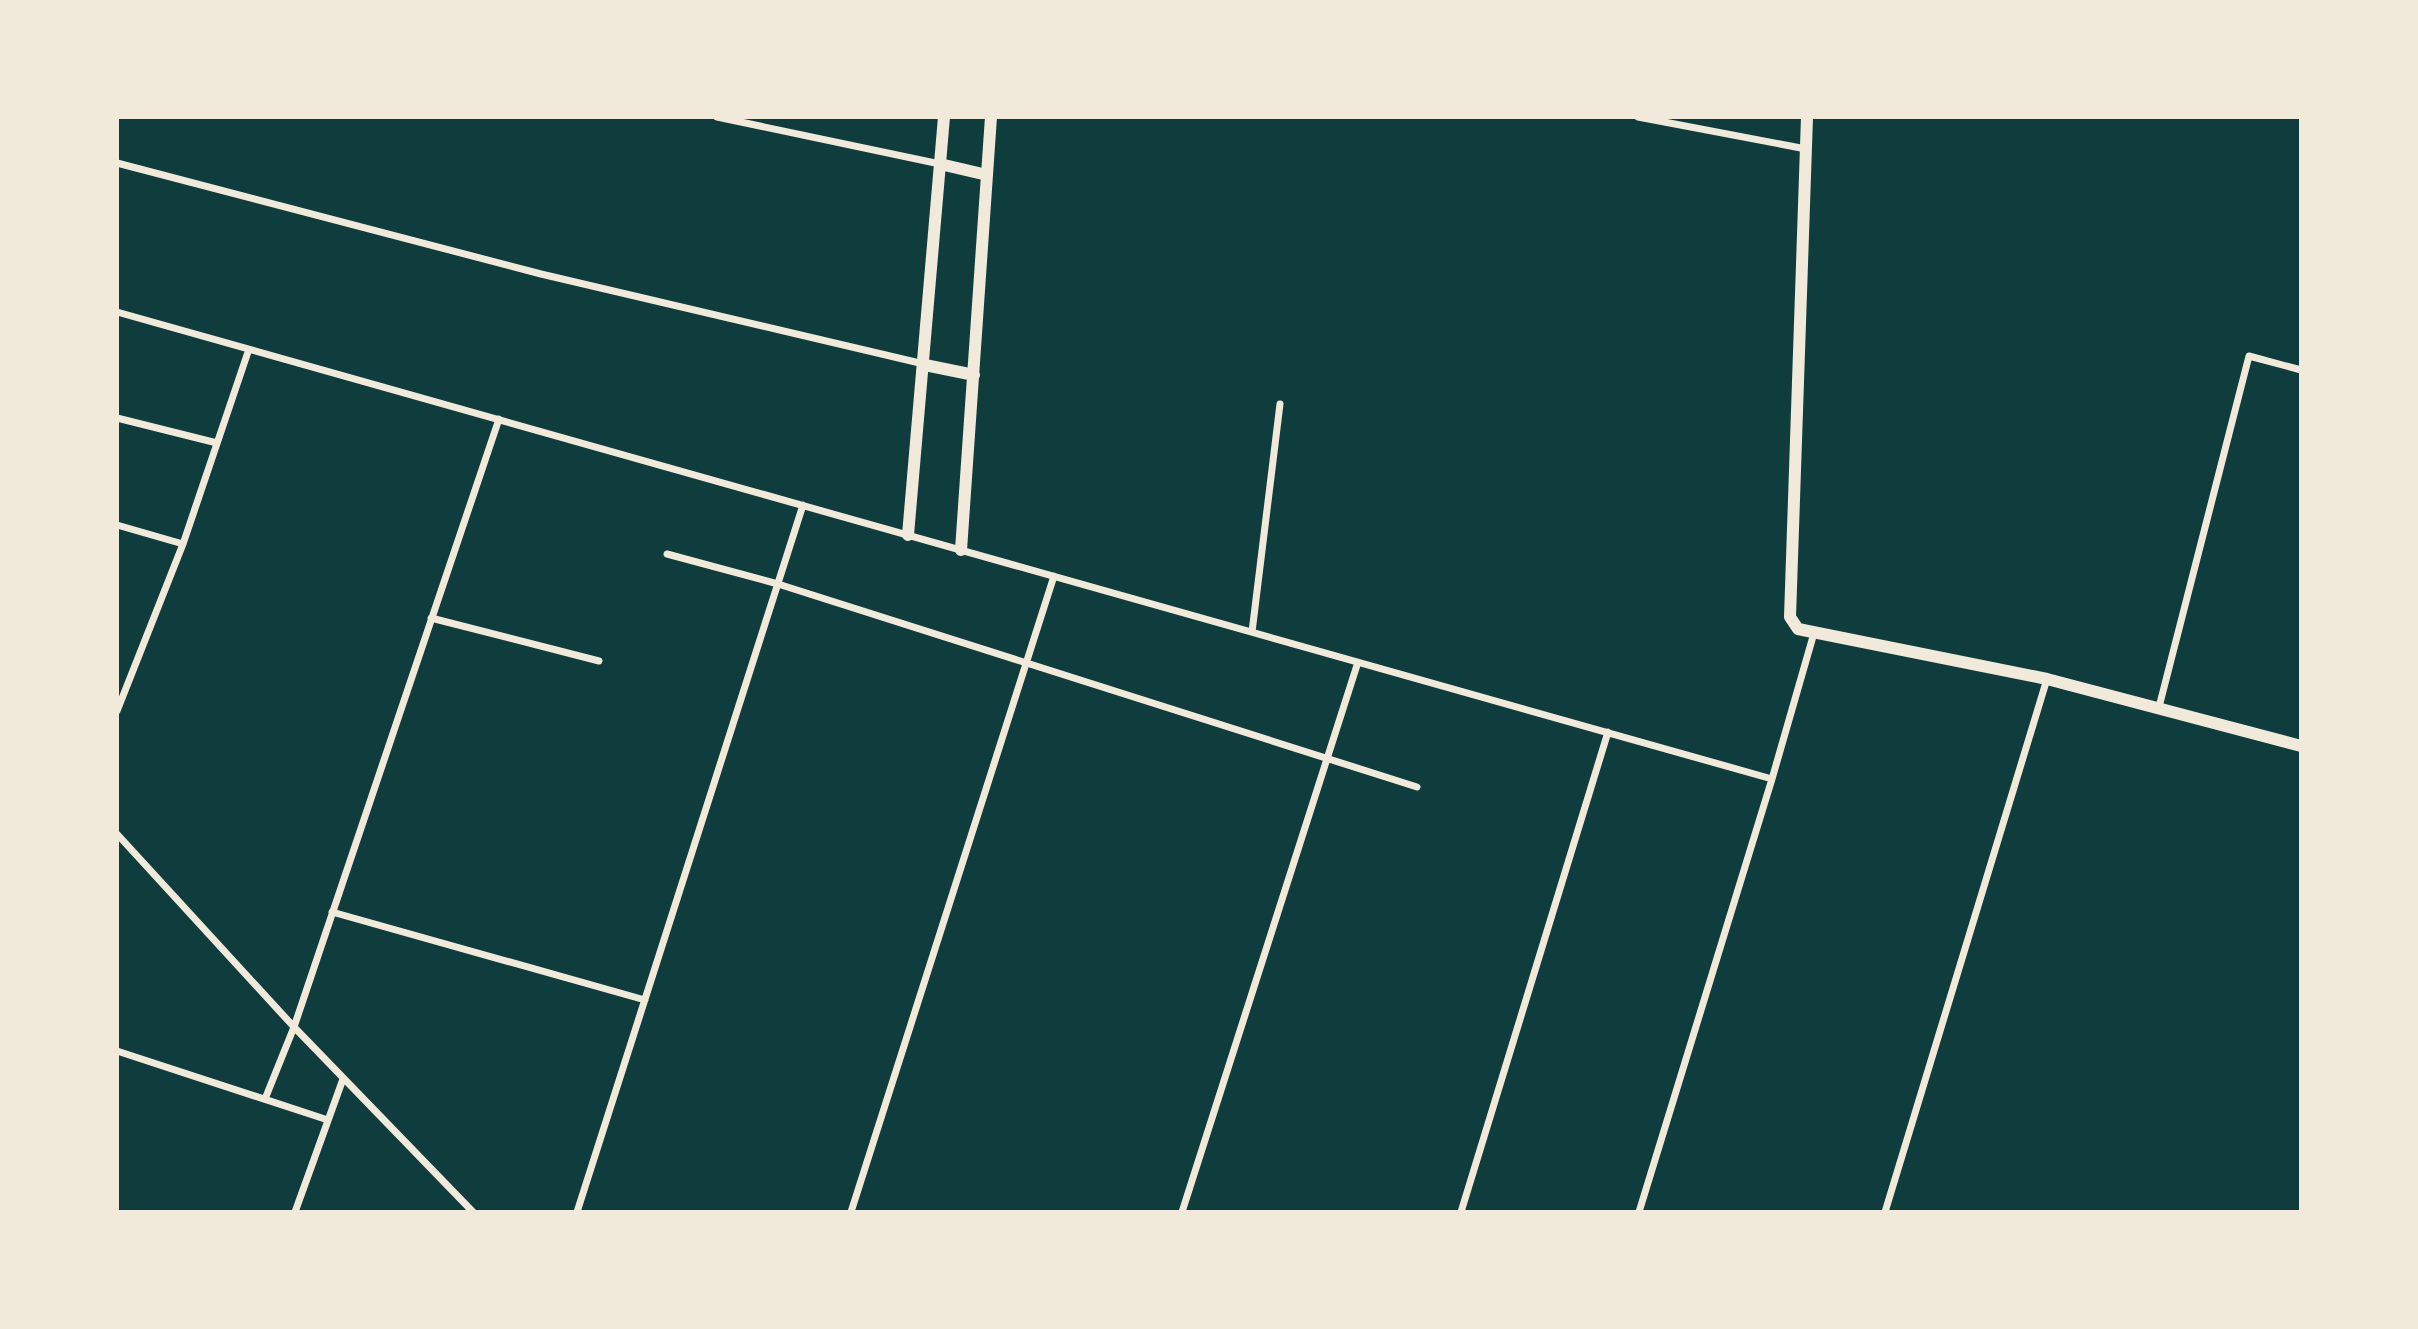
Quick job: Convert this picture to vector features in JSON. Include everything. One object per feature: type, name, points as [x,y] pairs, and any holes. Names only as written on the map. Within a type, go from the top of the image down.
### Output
[{"type":"street","points":[[717,117],[988,175]]},
{"type":"street","points":[[908,535],[925,365],[944,117]]},
{"type":"street","points":[[961,550],[991,117]]},
{"type":"street","points":[[1638,117],[1806,149]]},
{"type":"street","points":[[1807,117],[1790,617],[1798,629],[2047,679],[2301,746]]},
{"type":"street","points":[[117,163],[541,274],[974,375]]},
{"type":"street","points":[[117,312],[1772,779]]},
{"type":"street","points":[[117,710],[183,544],[248,349]]},
{"type":"street","points":[[2159,707],[2249,356],[2301,370]]},
{"type":"street","points":[[1252,632],[1280,404]]},
{"type":"street","points":[[117,418],[217,443]]},
{"type":"street","points":[[265,1099],[294,1027],[499,419]]},
{"type":"street","points":[[577,1212],[803,505]]},
{"type":"street","points":[[117,525],[183,544]]},
{"type":"street","points":[[667,554],[778,584],[1417,787]]},
{"type":"street","points":[[851,1212],[1054,576]]},
{"type":"street","points":[[431,618],[599,661]]},
{"type":"street","points":[[1639,1212],[1814,633]]},
{"type":"street","points":[[1182,1212],[1358,662]]},
{"type":"street","points":[[1885,1212],[2047,679]]},
{"type":"street","points":[[1461,1212],[1608,733]]},
{"type":"street","points":[[117,834],[294,1027],[473,1212]]},
{"type":"street","points":[[332,912],[645,1000]]},
{"type":"street","points":[[117,1051],[328,1119]]},
{"type":"street","points":[[295,1212],[343,1079]]}]
